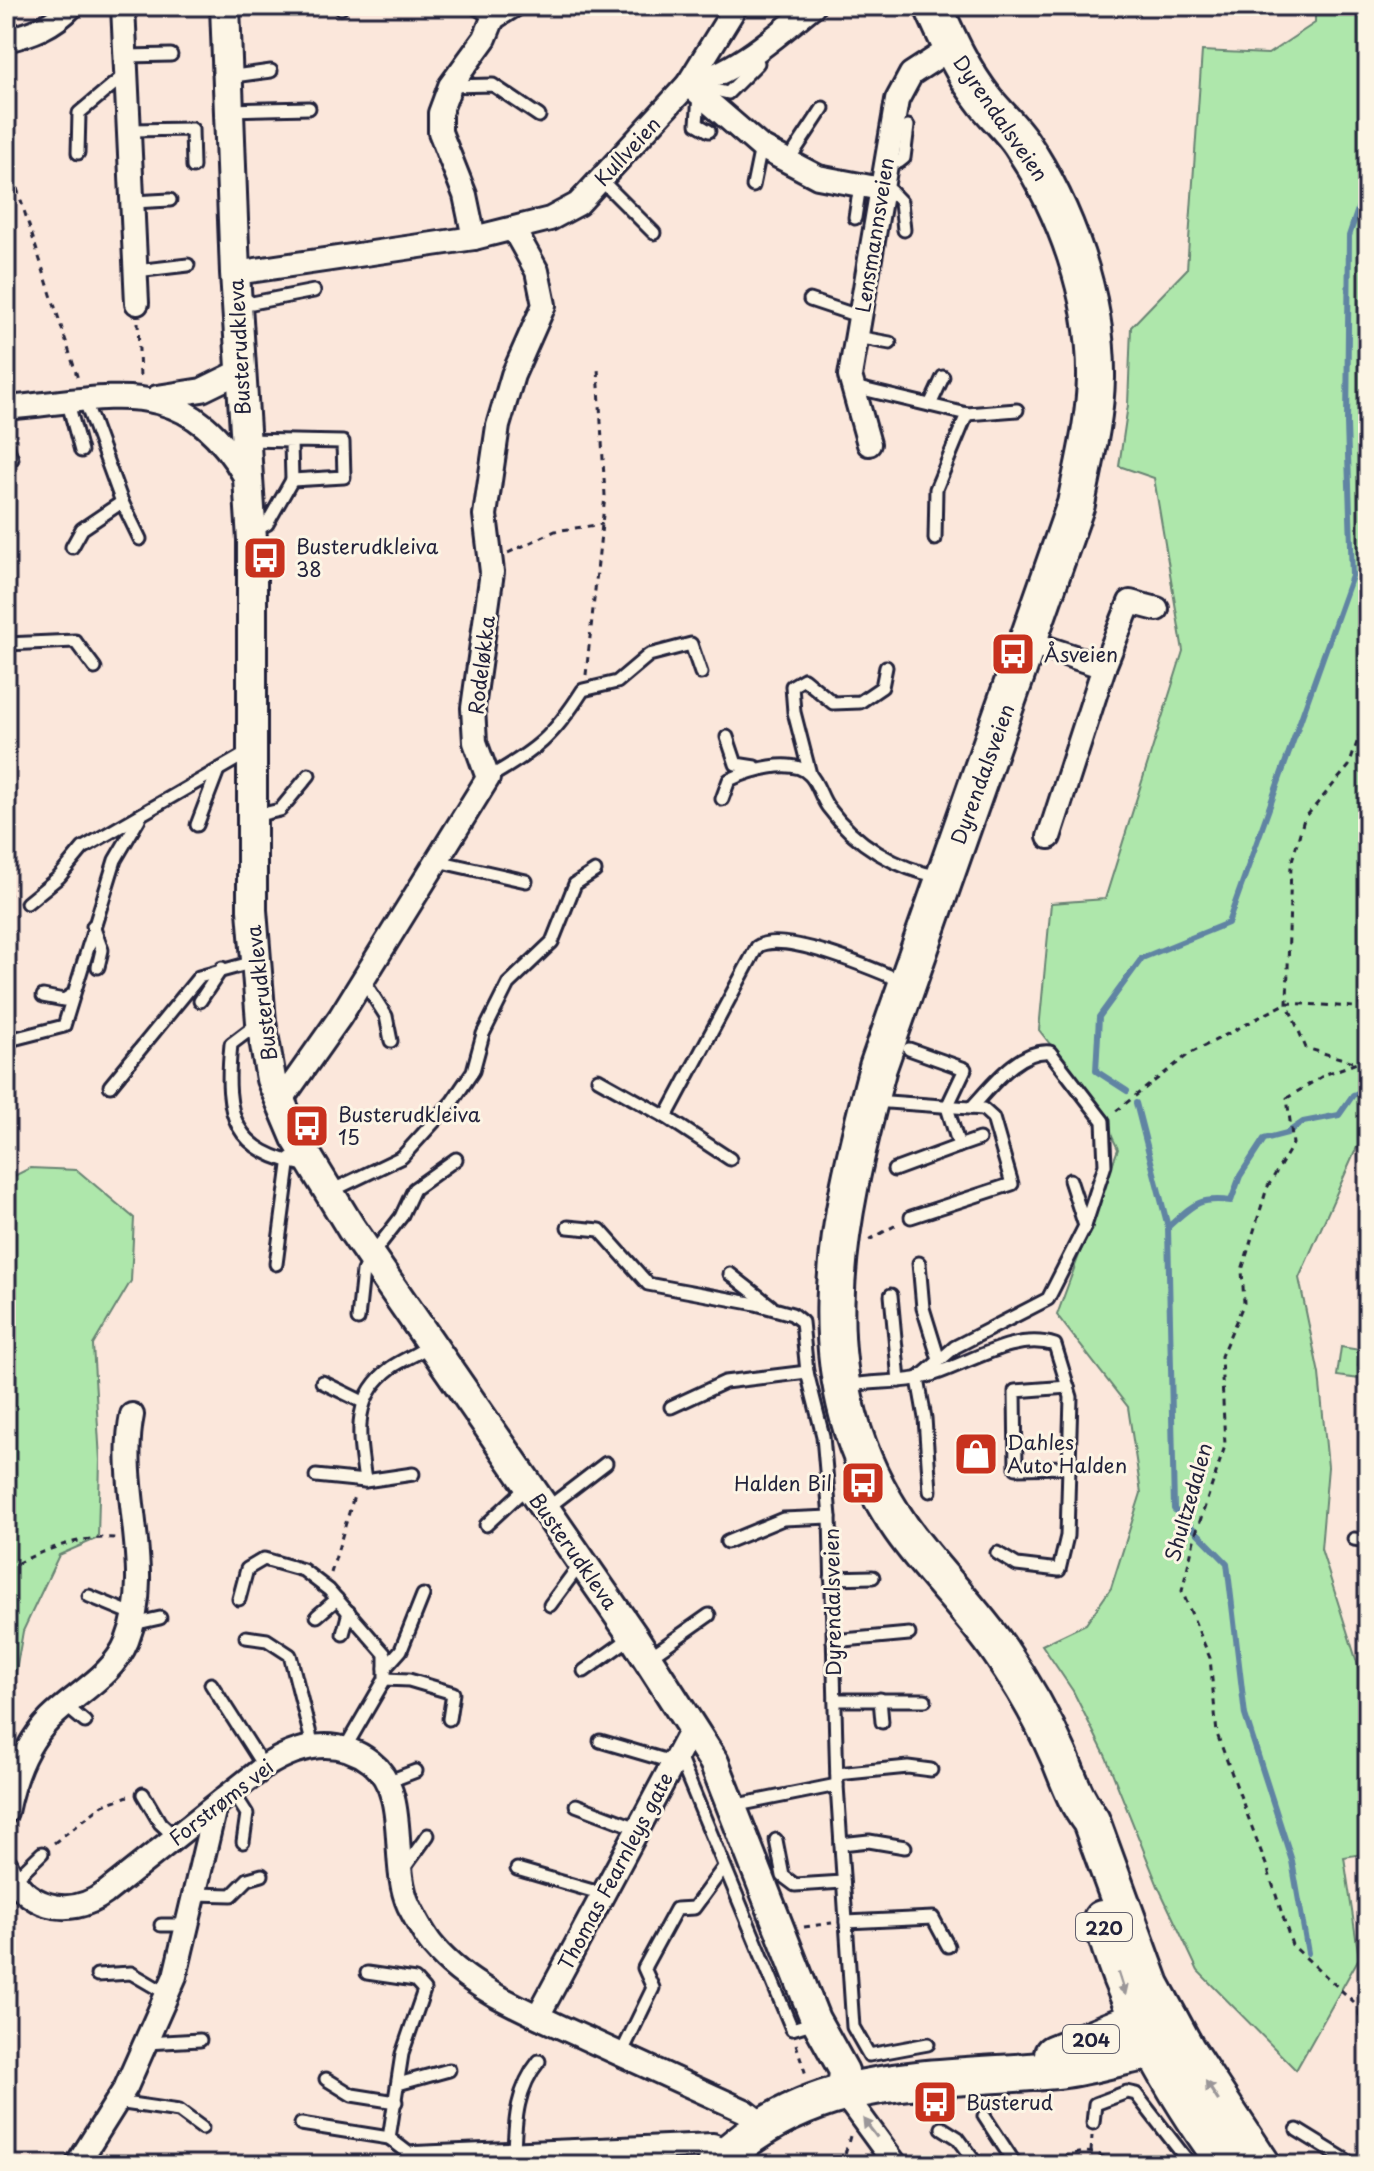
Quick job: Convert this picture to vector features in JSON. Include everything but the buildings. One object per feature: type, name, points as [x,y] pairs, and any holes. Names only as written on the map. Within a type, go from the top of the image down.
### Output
[{"type":"main road","name":"Dyrendalsveien","points":[[841,1387],[834,1331],[839,1255],[853,1161],[869,1100],[908,983],[1029,642],[1082,506],[1096,378],[1092,330],[1082,282],[1053,193],[1019,140],[985,100],[951,48],[933,6]]},
{"type":"main road","name":"220","points":[[841,1387],[852,1427],[883,1498],[902,1529],[991,1638],[1028,1694],[1059,1756],[1076,1801],[1091,1821],[1132,1938],[1152,2029],[1227,2165]]},
{"type":"main road","name":"220","points":[[1152,2029],[1262,2165]]},
{"type":"main road","name":"204","points":[[720,2162],[764,2138],[815,2100],[842,2091],[1059,2070],[1152,2029]]},
{"type":"street","points":[[6,40],[30,35],[59,19],[72,6]]},
{"type":"street","points":[[123,6],[137,303]]},
{"type":"street","name":"Busterudkleva","points":[[225,6],[227,78],[223,111],[251,532],[254,962],[261,1022],[280,1102],[298,1155],[328,1192],[582,1562],[714,1762],[781,1930],[804,2025],[825,2077],[842,2091]]},
{"type":"street","name":"Kullveien","points":[[236,282],[514,230],[550,219],[578,204],[694,89],[736,6]]},
{"type":"street","points":[[813,6],[774,38],[694,89],[761,147],[818,177],[877,180]]},
{"type":"street","points":[[474,238],[465,195],[440,132],[440,113],[450,86],[478,50],[494,17]]},
{"type":"street","name":"Lensmannsveien","points":[[869,444],[850,376],[877,180],[897,100],[911,74],[951,48]]},
{"type":"street","name":"Rodeløkka","points":[[488,778],[475,742],[473,708],[488,620],[492,572],[485,515],[498,426],[513,375],[544,305],[537,271],[514,230]]},
{"type":"street","points":[[6,408],[78,398],[202,390],[241,371]]},
{"type":"street","points":[[144,392],[177,407],[211,428],[228,447],[247,480]]},
{"type":"street","points":[[1049,837],[1104,667],[1130,602],[1157,609]]},
{"type":"street","points":[[1029,642],[1104,667]]},
{"type":"street","points":[[280,1102],[305,1070],[488,778]]},
{"type":"street","points":[[6,1812],[29,1746],[66,1706],[115,1662],[134,1620],[135,1539],[127,1462],[132,1415]]},
{"type":"street","name":"Thomas Fearnleys gate","points":[[538,2016],[693,1726]]},
{"type":"street","name":"Forstrøms vei","points":[[10,1872],[55,1908],[77,1909],[105,1893],[264,1767],[288,1752],[313,1746],[345,1748],[374,1764],[387,1782]]},
{"type":"street","points":[[387,1782],[392,1801],[399,1874],[407,1902],[434,1948],[496,1995],[745,2111],[764,2138]]},
{"type":"street","points":[[77,2165],[116,2101],[167,1994],[215,1807]]},
{"type":"street","points":[[842,2091],[896,2165]]},
{"type":"street","points":[[415,2162],[514,2153],[713,2145],[720,2162]]},
{"type":"lane","points":[[473,6],[494,17],[523,6]]},
{"type":"lane","points":[[78,153],[79,113],[127,64],[171,55]]},
{"type":"lane","points":[[709,131],[697,124],[694,89],[728,93],[758,63]]},
{"type":"lane","points":[[227,78],[271,71]]},
{"type":"lane","points":[[450,86],[493,85],[539,116]]},
{"type":"lane","points":[[223,111],[309,108]]},
{"type":"lane","points":[[788,161],[823,108]]},
{"type":"lane","points":[[855,218],[877,180],[904,158],[908,126]]},
{"type":"lane","points":[[130,130],[192,129],[193,167]]},
{"type":"lane","points":[[753,186],[761,147]]},
{"type":"lane","points":[[601,180],[654,233]]},
{"type":"lane","points":[[877,180],[901,202],[904,230]]},
{"type":"lane","points":[[133,202],[170,200]]},
{"type":"lane","points":[[136,271],[188,265]]},
{"type":"lane","points":[[236,282],[252,303],[314,291]]},
{"type":"lane","points":[[810,300],[890,343]]},
{"type":"lane","points":[[930,405],[943,377]]},
{"type":"lane","points":[[853,387],[967,414],[1017,410]]},
{"type":"lane","points":[[78,398],[81,451]]},
{"type":"lane","points":[[78,398],[140,539]]},
{"type":"lane","points":[[935,539],[936,489],[967,414]]},
{"type":"lane","points":[[245,440],[343,442],[344,477],[292,480]]},
{"type":"lane","points":[[6,443],[12,459]]},
{"type":"lane","points":[[251,532],[267,524],[292,480],[291,443]]},
{"type":"lane","points":[[72,547],[82,529],[122,502]]},
{"type":"lane","points":[[6,644],[75,641],[95,668]]},
{"type":"lane","points":[[488,778],[521,759],[557,731],[583,690],[617,682],[649,655],[691,644],[701,673]]},
{"type":"lane","points":[[886,667],[882,687],[860,702],[833,703],[804,679],[792,686],[794,712],[810,774],[834,815],[873,851],[910,868],[945,878]]},
{"type":"lane","points":[[727,737],[736,764],[792,767],[810,774]]},
{"type":"lane","points":[[27,903],[59,877],[83,848],[139,819],[218,769],[253,751]]},
{"type":"lane","points":[[722,799],[729,780],[756,767]]},
{"type":"lane","points":[[197,825],[218,769]]},
{"type":"lane","points":[[254,816],[280,810],[309,775]]},
{"type":"lane","points":[[13,1039],[64,1026],[115,860],[139,819]]},
{"type":"lane","points":[[436,861],[526,881]]},
{"type":"lane","points":[[328,1192],[402,1157],[452,1102],[473,1071],[483,1034],[508,984],[552,942],[575,884],[595,871]]},
{"type":"lane","points":[[93,925],[102,950],[98,967]]},
{"type":"lane","points":[[666,1117],[757,947],[765,941],[790,942],[908,983]]},
{"type":"lane","points":[[110,1086],[187,987],[199,977],[222,968],[254,962]]},
{"type":"lane","points":[[200,1001],[222,968]]},
{"type":"lane","points":[[363,979],[386,1016],[391,1041]]},
{"type":"lane","points":[[43,996],[64,1000],[72,995]]},
{"type":"lane","points":[[261,1022],[231,1044],[228,1069],[234,1123],[252,1147],[298,1155],[276,1264]]},
{"type":"lane","points":[[909,1049],[965,1069],[947,1107],[959,1146]]},
{"type":"lane","points":[[918,1379],[955,1347],[1048,1299],[1085,1226],[1105,1165],[1103,1121],[1050,1052],[1039,1051],[1012,1065],[971,1108]]},
{"type":"lane","points":[[598,1079],[666,1117],[730,1159]]},
{"type":"lane","points":[[869,1100],[983,1109],[993,1118],[1012,1184],[911,1217]]},
{"type":"lane","points":[[894,1170],[979,1139]]},
{"type":"lane","points":[[358,1319],[363,1271],[370,1257],[401,1217],[414,1189],[456,1159]]},
{"type":"lane","points":[[1070,1180],[1085,1226]]},
{"type":"lane","name":"Dyrendalsveien","points":[[568,1227],[600,1230],[648,1284],[775,1309],[792,1314],[802,1322],[807,1372],[823,1436],[830,1517],[837,1780],[853,2027],[869,2055],[928,2044]]},
{"type":"lane","points":[[919,1263],[923,1308],[939,1360]]},
{"type":"lane","points":[[730,1274],[775,1309]]},
{"type":"lane","points":[[891,1295],[899,1381]]},
{"type":"lane","points":[[841,1387],[918,1379],[1016,1345],[1045,1341],[1055,1345],[1068,1387],[1070,1467],[1067,1536],[1059,1570],[1017,1565],[997,1553]]},
{"type":"lane","points":[[361,1480],[358,1431],[365,1395],[392,1368],[431,1345]]},
{"type":"lane","points":[[671,1407],[725,1382],[807,1372]]},
{"type":"lane","points":[[918,1379],[930,1491]]},
{"type":"lane","points":[[322,1382],[363,1402]]},
{"type":"lane","points":[[1068,1387],[1015,1391],[1016,1468],[1070,1467]]},
{"type":"lane","points":[[545,1509],[606,1463]]},
{"type":"lane","points":[[316,1476],[361,1480],[413,1474]]},
{"type":"lane","points":[[486,1525],[529,1485]]},
{"type":"lane","points":[[727,1542],[783,1519],[830,1517]]},
{"type":"lane","points":[[1354,1539],[1368,1541]]},
{"type":"lane","points":[[239,1599],[247,1569],[264,1559],[303,1570],[329,1590],[385,1654],[385,1674]]},
{"type":"lane","points":[[550,1605],[582,1562]]},
{"type":"lane","points":[[831,1578],[873,1577]]},
{"type":"lane","points":[[345,1748],[401,1650],[423,1595]]},
{"type":"lane","points":[[89,1596],[134,1620],[160,1618]]},
{"type":"lane","points":[[317,1616],[337,1599]]},
{"type":"lane","points":[[343,1634],[349,1612]]},
{"type":"lane","points":[[584,1671],[709,1615]]},
{"type":"lane","points":[[833,1641],[909,1634]]},
{"type":"lane","points":[[246,1637],[267,1640],[290,1655],[313,1746]]},
{"type":"lane","points":[[385,1674],[453,1693],[449,1719]]},
{"type":"lane","points":[[211,1684],[264,1767]]},
{"type":"lane","points":[[880,1699],[882,1722]]},
{"type":"lane","points":[[835,1700],[925,1700]]},
{"type":"lane","points":[[66,1706],[85,1722]]},
{"type":"lane","points":[[600,1741],[674,1757],[724,1867],[804,2025]]},
{"type":"lane","points":[[732,1806],[837,1780],[908,1767],[931,1770]]},
{"type":"lane","points":[[387,1782],[416,1771]]},
{"type":"lane","points":[[233,1792],[247,1814],[243,1842]]},
{"type":"lane","points":[[143,1794],[160,1823],[175,1837]]},
{"type":"lane","points":[[576,1805],[637,1828]]},
{"type":"lane","points":[[399,1874],[428,1835]]},
{"type":"lane","points":[[776,1840],[783,1876],[795,1885],[843,1882]]},
{"type":"lane","points":[[841,1844],[869,1841],[905,1847]]},
{"type":"lane","points":[[10,1872],[42,1853]]},
{"type":"lane","points":[[621,2054],[653,1988],[644,1968],[676,1909],[694,1908],[724,1867]]},
{"type":"lane","points":[[517,1869],[603,1894]]},
{"type":"lane","points":[[194,1894],[232,1895],[248,1879],[262,1875]]},
{"type":"lane","points":[[1367,1908],[1368,1922]]},
{"type":"lane","points":[[846,1922],[933,1918],[948,1946]]},
{"type":"lane","points":[[161,1925],[187,1925]]},
{"type":"lane","points":[[97,1975],[131,1973],[167,1994]]},
{"type":"lane","points":[[367,1973],[415,1980],[424,1990],[402,2054],[389,2138]]},
{"type":"lane","points":[[145,2043],[200,2040]]},
{"type":"lane","points":[[514,2153],[514,2126],[523,2080],[539,2061]]},
{"type":"lane","points":[[398,2084],[449,2070]]},
{"type":"lane","points":[[326,2079],[352,2095],[396,2102]]},
{"type":"lane","points":[[1093,2123],[1095,2104],[1127,2092],[1136,2094],[1191,2165]]},
{"type":"lane","points":[[116,2101],[179,2111],[202,2128]]},
{"type":"lane","points":[[984,2116],[1016,2165]]},
{"type":"lane","points":[[301,2124],[389,2138],[415,2162]]},
{"type":"lane","points":[[942,2128],[958,2138],[978,2165]]},
{"type":"lane","points":[[1297,2130],[1354,2165]]},
{"type":"lane","points":[[620,2165],[640,2148]]},
{"type":"path","points":[[6,154],[78,398]]},
{"type":"path","points":[[137,303],[144,392]]},
{"type":"path","points":[[583,690],[604,523],[598,368]]},
{"type":"path","points":[[490,560],[555,531],[604,523]]},
{"type":"path","name":"Shultzedalen","points":[[1367,2014],[1292,1945],[1268,1870],[1217,1734],[1210,1658],[1182,1591],[1195,1536],[1225,1446],[1221,1356],[1244,1303],[1242,1270],[1267,1188],[1293,1144],[1287,1098],[1326,1074],[1357,1063],[1306,1048],[1287,1003],[1291,864],[1304,819],[1349,766],[1368,710]]},
{"type":"path","points":[[1128,1102],[1139,1089],[1189,1054],[1287,1003],[1355,1007],[1368,1001]]},
{"type":"path","points":[[859,1246],[911,1217]]},
{"type":"path","points":[[329,1590],[361,1480]]},
{"type":"path","points":[[6,1569],[63,1544],[94,1537],[135,1539]]},
{"type":"path","points":[[42,1853],[103,1805],[143,1794]]},
{"type":"path","points":[[781,1930],[846,1922]]},
{"type":"path","points":[[804,2025],[807,2080]]},
{"type":"path","points":[[842,2165],[851,2129]]},
{"type":"path","points":[[764,2138],[784,2165]]},
{"type":"path","points":[[1091,2152],[1092,2141]]},
{"type":"path","points":[[1052,2164],[1069,2153],[1091,2152],[1114,2165]]},
{"type":"path","points":[[853,2165],[873,2157]]},
{"type":"green space","points":[[1315,6],[1368,6],[1368,821],[1363,824],[1368,842],[1368,1151],[1357,1147],[1299,1278],[1319,1374],[1328,1467],[1321,1549],[1368,1697],[1368,1853],[1344,1857],[1359,1958],[1296,2070],[1198,1971],[1158,1886],[1106,1757],[1073,1691],[1042,1645],[1086,1624],[1111,1588],[1141,1493],[1128,1407],[1057,1315],[1118,1149],[1096,1103],[1039,1030],[1051,903],[1105,899],[1183,651],[1154,478],[1119,466],[1128,405],[1131,327],[1187,269],[1202,51],[1268,54],[1315,23]]},
{"type":"green space","points":[[30,1168],[77,1170],[134,1218],[131,1281],[93,1345],[100,1460],[98,1538],[59,1555],[23,1631],[6,1729],[6,1180]]},
{"type":"green space","points":[[1341,1347],[1360,1350],[1358,1366],[1368,1367],[1367,1380],[1337,1376]]},
{"type":"waterway","points":[[1127,1091],[1096,1071],[1099,1017],[1142,958],[1228,923],[1352,576],[1347,424],[1349,236],[1363,194],[1368,193]]},
{"type":"waterway","points":[[1168,1227],[1196,1204],[1210,1200],[1231,1201],[1240,1176],[1264,1139],[1287,1133],[1303,1122],[1339,1115],[1353,1095],[1368,1089]]},
{"type":"waterway","points":[[1136,1103],[1168,1227],[1174,1509],[1227,1563],[1245,1715],[1292,1861],[1308,1953]]},
{"type":"place","name":"Busterudkleiva 38","points":[[265,558]]},
{"type":"place","name":"Åsveien","points":[[1013,654]]},
{"type":"place","name":"Busterudkleiva 15","points":[[307,1126]]},
{"type":"place","name":"Dahles Auto Halden","points":[[976,1454]]},
{"type":"place","name":"Halden Bil","points":[[863,1483]]},
{"type":"place","name":"Busterud","points":[[935,2102]]}]
